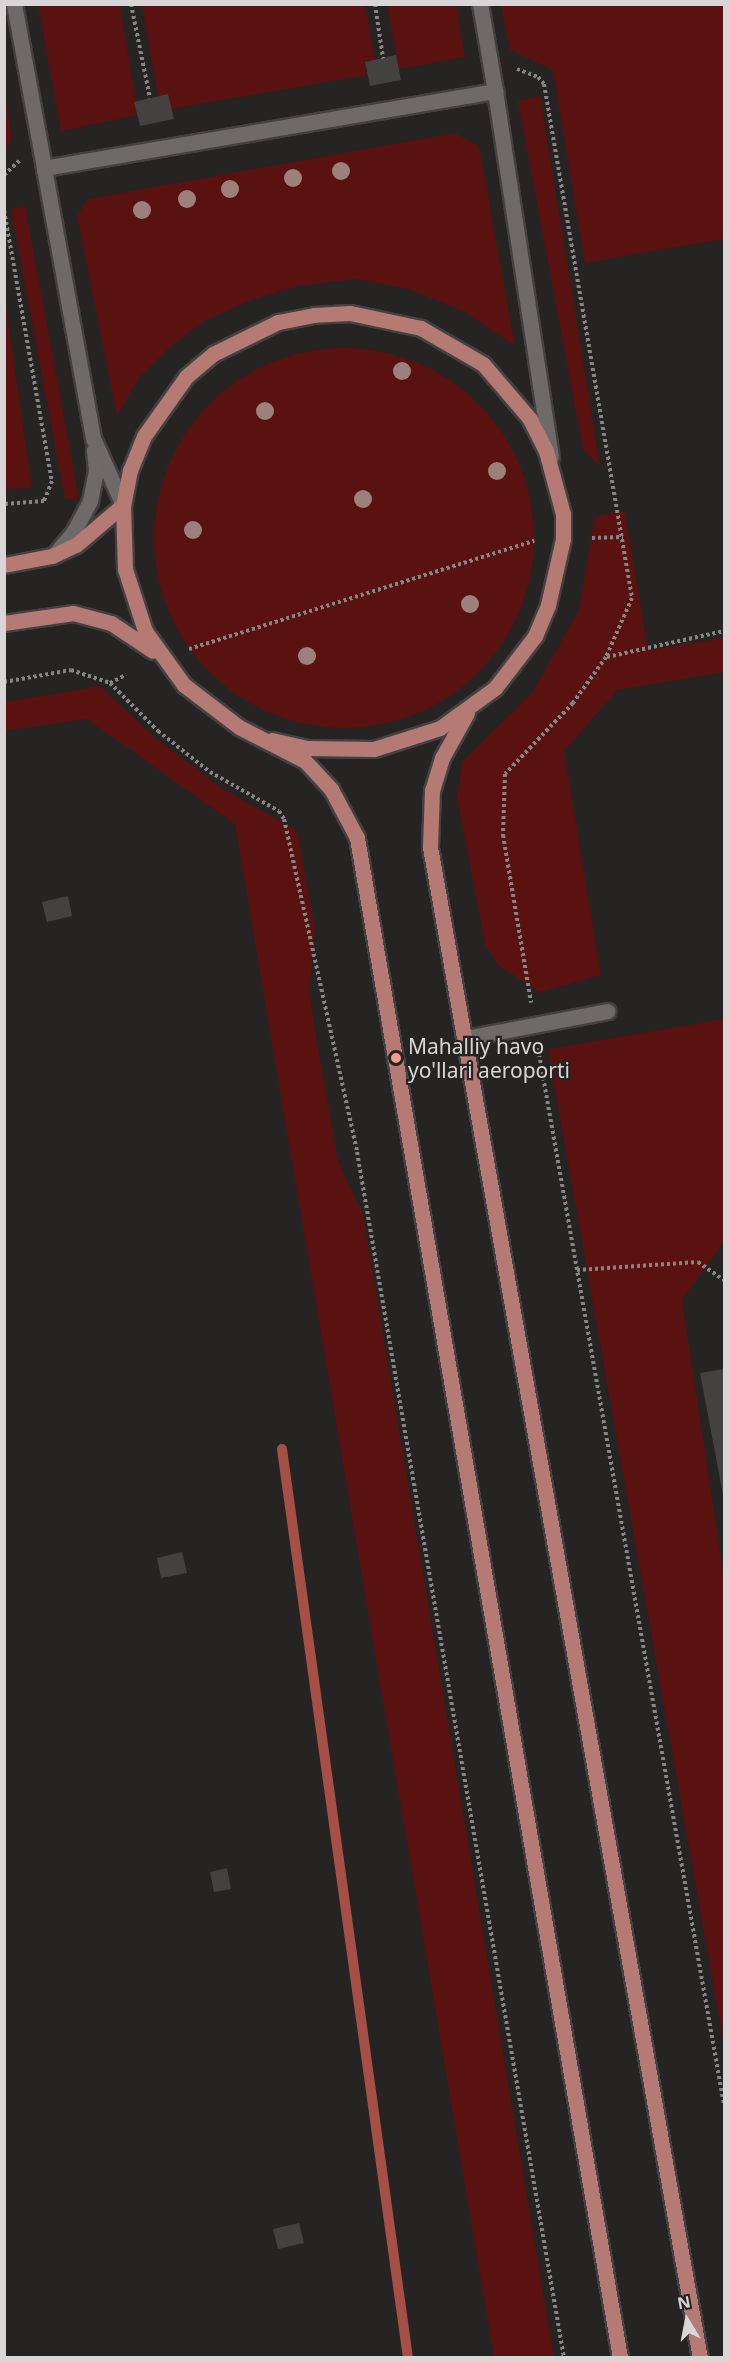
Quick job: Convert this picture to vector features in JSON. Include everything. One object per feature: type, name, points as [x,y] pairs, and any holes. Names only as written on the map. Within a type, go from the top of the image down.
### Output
[{"type":"main road","points":[[161,658],[132,601],[124,569],[123,505],[130,470],[144,436],[186,377],[244,335],[278,322],[314,315],[350,313],[386,317],[454,344],[483,364],[508,390],[530,419],[554,475],[563,514],[563,539],[548,606],[517,663],[469,710],[440,728],[374,749],[306,748],[272,740]]},
{"type":"main road","points":[[4,564],[52,556],[76,545],[123,505]]},
{"type":"main road","points":[[4,623],[60,613],[90,617],[135,636],[161,658],[184,685],[210,708],[305,760],[331,789],[349,821],[361,857],[620,2358]]},
{"type":"main road","points":[[469,710],[442,758],[432,790],[428,827],[700,2358]]},
{"type":"lane","points":[[14,4],[93,438],[96,470],[90,501],[74,531],[52,556]]},
{"type":"lane","points":[[480,4],[554,475]]},
{"type":"lane","points":[[44,168],[495,91]]},
{"type":"lane","points":[[93,438],[123,505]]},
{"type":"lane","points":[[466,1038],[607,1011]]},
{"type":"path","points":[[131,4],[150,98]]},
{"type":"path","points":[[375,4],[383,58]]},
{"type":"path","points":[[492,70],[512,68],[538,77],[544,84],[632,598],[606,657],[573,704],[505,774],[503,835],[534,1025],[724,2105]]},
{"type":"path","points":[[4,175],[40,149]]},
{"type":"path","points":[[4,210],[52,481],[44,501],[4,504]]},
{"type":"path","points":[[592,538],[623,537]]},
{"type":"path","points":[[189,650],[534,542]]},
{"type":"path","points":[[606,657],[724,630]]},
{"type":"path","points":[[4,682],[71,670],[110,683],[158,731],[210,772],[279,811],[284,819],[357,1152],[564,2358]]},
{"type":"path","points":[[110,683],[126,675]]},
{"type":"path","points":[[578,1270],[698,1262],[724,1280]]},
{"type":"shaded area","points":[[38,5],[120,5],[138,115],[61,131]]},
{"type":"shaded area","points":[[142,5],[365,5],[375,60],[365,62],[367,75],[171,109],[168,95],[158,97]]},
{"type":"shaded area","points":[[387,5],[456,5],[465,57],[399,69]]},
{"type":"shaded area","points":[[501,5],[724,5],[724,239],[585,263],[553,70],[510,50]]},
{"type":"shaded area","points":[[5,95],[12,141],[4,148]]},
{"type":"shaded area","points":[[540,96],[600,466],[583,450],[518,101]]},
{"type":"shaded area","points":[[455,133],[479,146],[515,346],[465,312],[409,289],[356,279],[298,286],[250,300],[204,321],[170,347],[139,377],[117,416],[77,216],[88,199]]},
{"type":"shaded area","points":[[25,206],[79,498],[65,500],[11,209]]},
{"type":"shaded area","points":[[5,296],[10,336],[32,488],[5,489]]},
{"type":"shaded area","points":[[344,348],[381,351],[417,362],[434,370],[465,391],[491,417],[512,448],[520,465],[531,501],[534,538],[531,575],[520,611],[512,628],[491,659],[465,685],[434,706],[417,714],[381,725],[344,728],[307,725],[271,714],[254,706],[223,685],[197,659],[176,628],[168,611],[157,575],[154,538],[157,501],[168,465],[176,448],[197,417],[223,391],[254,370],[271,362],[307,351]]},
{"type":"shaded area","points":[[625,511],[648,650],[724,638],[724,672],[617,690],[564,751],[601,975],[540,992],[498,965],[485,944],[457,797],[462,762],[533,692],[579,610],[595,516]]},
{"type":"shaded area","points":[[100,686],[153,736],[220,787],[297,831],[315,929],[309,994],[338,1161],[363,1215],[554,2357],[494,2357],[235,824],[87,719],[5,731],[5,702]]},
{"type":"shaded area","points":[[724,1019],[724,1242],[682,1300],[724,1578],[724,2045],[548,1049]]},
{"type":"building","points":[[396,55],[401,80],[370,86],[365,62]]},
{"type":"building","points":[[168,94],[174,119],[140,126],[134,102]]},
{"type":"building","points":[[68,896],[72,916],[47,922],[42,902]]},
{"type":"building","points":[[724,1369],[724,1495],[723,1495],[700,1373]]},
{"type":"building","points":[[182,1552],[187,1573],[161,1578],[157,1558]]},
{"type":"building","points":[[227,1868],[231,1889],[214,1892],[210,1872]]},
{"type":"building","points":[[299,2223],[304,2243],[278,2249],[273,2229]]},
{"type":"waterway","points":[[282,1449],[408,2358]]},
{"type":"place","name":"Mahalliy havo yo'llari aeroporti","points":[[396,1058]]}]
